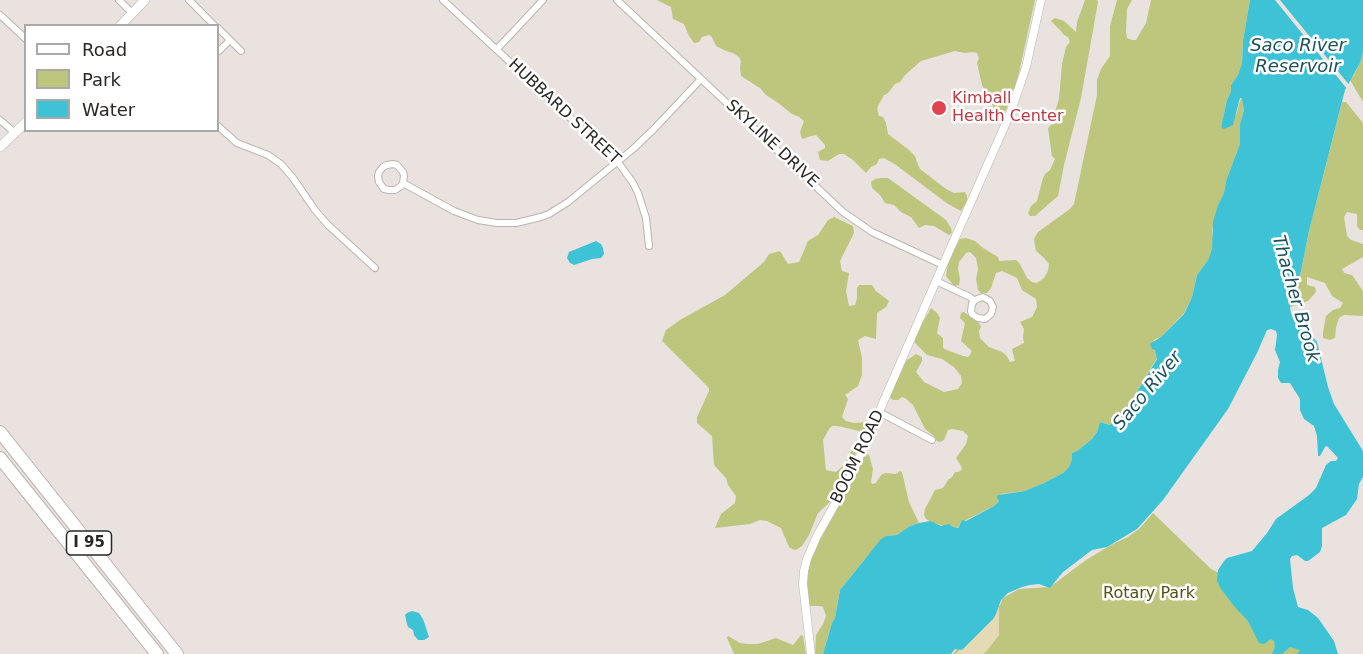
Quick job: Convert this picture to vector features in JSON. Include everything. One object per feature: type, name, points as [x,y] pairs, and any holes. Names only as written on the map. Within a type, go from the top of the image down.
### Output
[{"type":"highway","name":"I 95","points":[[0,432],[177,654]]},
{"type":"highway","name":"I 95","points":[[0,458],[157,654]]},
{"type":"main road","points":[[122,24],[144,0]]},
{"type":"main road","points":[[0,147],[24,124]]},
{"type":"street","points":[[119,0],[132,13]]},
{"type":"street","points":[[189,0],[213,24]]},
{"type":"street","name":"HUBBARD STREET","points":[[443,0],[618,162],[633,183],[640,200],[646,218],[649,246]]},
{"type":"street","points":[[496,49],[543,0]]},
{"type":"street","name":"SKYLINE DRIVE","points":[[617,0],[843,212],[857,223],[889,241],[942,265]]},
{"type":"street","name":"BOOM ROAD","points":[[811,654],[803,584],[806,563],[817,536],[852,474],[1014,102],[1026,67],[1041,0]]},
{"type":"street","points":[[0,15],[24,37]]},
{"type":"street","points":[[219,30],[241,51]]},
{"type":"street","points":[[219,51],[230,40]]},
{"type":"street","points":[[403,183],[454,211],[470,217],[490,222],[516,223],[532,220],[549,214],[568,202],[618,162],[647,137],[701,79]]},
{"type":"street","points":[[0,120],[15,133]]},
{"type":"street","points":[[219,127],[237,143],[268,155],[281,164],[328,225],[375,268]]},
{"type":"street","points":[[385,165],[395,165],[403,172],[403,183],[395,190],[384,189],[379,182],[379,172],[385,165]]},
{"type":"street","points":[[936,281],[965,294],[974,301]]},
{"type":"street","points":[[879,412],[932,440]]},
{"type":"green space","points":[[657,0],[1035,0],[1016,86],[1006,98],[1007,107],[1004,114],[1001,116],[995,113],[982,85],[977,53],[955,51],[921,61],[884,95],[877,108],[879,116],[883,117],[886,123],[888,134],[915,156],[920,169],[946,189],[954,193],[965,192],[967,201],[961,211],[884,158],[879,159],[877,164],[866,173],[844,154],[839,154],[828,161],[820,160],[818,152],[825,148],[825,145],[816,135],[802,139],[800,132],[804,121],[741,76],[739,57],[716,46],[709,35],[694,43],[684,24],[673,19],[671,7]]},
{"type":"green space","points":[[1085,0],[1097,0],[1098,2],[1081,98],[1058,196],[1035,216],[1030,216],[1028,213],[1037,201],[1043,178],[1055,159],[1052,156],[1048,128],[1063,121],[1055,112],[1059,99],[1062,64],[1066,47],[1070,42],[1068,37],[1051,21],[1055,18],[1064,21],[1076,32]]},
{"type":"green space","points":[[1117,0],[1132,0],[1127,9],[1126,32],[1127,38],[1136,40],[1146,23],[1151,0],[1250,0],[1242,63],[1231,85],[1221,127],[1236,115],[1241,98],[1243,98],[1240,144],[1218,205],[1212,230],[1212,249],[1208,260],[1197,275],[1192,297],[1184,313],[1161,337],[1154,340],[1157,358],[1127,408],[1110,425],[1100,422],[1092,439],[1072,453],[1069,467],[1063,473],[1025,491],[1001,494],[994,506],[960,523],[958,527],[935,524],[926,519],[925,509],[935,490],[943,488],[955,472],[962,469],[956,458],[966,444],[968,436],[963,431],[952,429],[948,430],[944,440],[937,441],[925,429],[913,405],[905,398],[894,400],[890,396],[906,361],[916,354],[922,357],[922,361],[916,372],[924,382],[944,392],[958,389],[962,383],[961,376],[954,367],[942,359],[927,355],[915,343],[914,338],[931,308],[940,318],[937,333],[943,338],[944,349],[963,356],[970,355],[972,351],[961,341],[965,323],[960,318],[961,313],[964,312],[979,323],[980,338],[989,347],[1002,352],[1010,362],[1015,361],[1012,349],[1024,343],[1024,329],[1020,322],[1032,317],[1037,307],[1036,299],[1022,290],[1017,278],[1002,271],[996,273],[987,293],[981,293],[978,290],[976,279],[978,269],[976,258],[970,252],[966,253],[959,262],[959,285],[954,286],[946,276],[948,262],[960,239],[966,238],[975,241],[998,257],[999,261],[1016,260],[1032,282],[1037,283],[1044,278],[1049,264],[1036,251],[1034,239],[1038,232],[1074,204],[1097,95],[1097,80],[1110,56],[1110,26]]},
{"type":"green space","points":[[1363,52],[1363,102],[1350,80],[1360,63]]},
{"type":"green space","points":[[1342,102],[1346,102],[1363,123],[1363,230],[1357,226],[1357,214],[1347,212],[1344,217],[1347,236],[1363,244],[1363,257],[1342,269],[1344,273],[1352,275],[1363,291],[1363,316],[1344,315],[1339,318],[1335,338],[1330,340],[1323,338],[1326,316],[1340,308],[1343,303],[1332,296],[1325,283],[1307,277],[1307,285],[1315,287],[1316,292],[1308,301],[1290,307],[1301,271]]},
{"type":"green space","points":[[888,178],[946,220],[952,233],[949,235],[934,226],[925,225],[919,228],[911,217],[894,205],[885,203],[872,188],[871,182]]},
{"type":"green space","points":[[834,217],[853,226],[854,233],[840,261],[842,271],[849,273],[846,291],[849,306],[855,305],[859,285],[872,285],[889,301],[886,307],[877,313],[876,339],[865,336],[858,340],[862,358],[862,375],[858,386],[845,395],[848,399],[842,417],[854,423],[868,422],[867,428],[863,432],[838,426],[832,426],[829,429],[823,440],[826,470],[836,472],[844,465],[851,451],[856,448],[857,450],[852,464],[831,501],[818,513],[809,535],[802,546],[796,550],[789,547],[781,528],[767,521],[760,520],[750,524],[715,528],[721,514],[735,503],[736,496],[726,478],[714,465],[712,436],[697,423],[697,417],[709,388],[662,341],[666,330],[725,295],[764,262],[769,254],[780,251],[788,264],[799,262],[808,241],[818,235],[828,220]]},
{"type":"green space","points":[[866,454],[869,455],[873,469],[872,484],[876,483],[885,473],[902,472],[909,502],[919,523],[897,535],[886,536],[863,561],[840,590],[835,618],[823,654],[815,654],[816,635],[826,616],[823,607],[810,606],[808,602],[806,573],[814,550],[859,463]]},
{"type":"green space","name":"Rotary Park","points":[[1153,513],[1211,569],[1262,596],[1314,654],[953,654],[962,642],[1000,605],[1003,598],[1019,589],[1050,587],[1086,560],[1128,537],[1139,529]]},
{"type":"green space","points":[[801,635],[806,654],[734,654],[727,638],[728,636],[740,643],[758,644],[776,638],[793,645]]},
{"type":"sand","points":[[997,606],[999,607],[999,635],[986,652],[956,654]]},
{"type":"water","name":"Saco River Reservoir","points":[[1250,0],[1363,0],[1363,52],[1360,63],[1345,90],[1301,271],[1290,307],[1296,324],[1317,342],[1334,404],[1363,451],[1363,477],[1359,484],[1357,499],[1346,515],[1322,528],[1320,552],[1308,561],[1297,555],[1290,559],[1293,588],[1298,607],[1308,610],[1318,618],[1334,641],[1338,654],[1297,654],[1300,650],[1290,647],[1282,654],[1272,654],[1275,647],[1274,641],[1271,639],[1264,644],[1259,643],[1248,621],[1234,606],[1217,581],[1218,570],[1224,561],[1227,558],[1252,551],[1276,519],[1316,488],[1326,465],[1338,458],[1327,446],[1318,456],[1314,426],[1304,419],[1300,410],[1300,399],[1290,383],[1281,383],[1278,378],[1280,362],[1275,350],[1277,335],[1276,331],[1271,329],[1267,330],[1228,409],[1163,500],[1137,529],[1107,547],[1092,550],[1063,572],[1050,588],[1039,584],[1030,585],[1008,593],[1001,600],[993,619],[962,650],[955,649],[951,654],[823,654],[835,618],[840,590],[881,539],[897,535],[910,526],[930,521],[941,526],[949,524],[958,528],[962,520],[966,521],[994,506],[999,501],[998,495],[1025,491],[1063,473],[1069,467],[1072,453],[1092,439],[1100,422],[1110,425],[1127,408],[1157,359],[1155,350],[1150,344],[1161,337],[1184,314],[1192,297],[1197,275],[1208,260],[1212,249],[1213,222],[1240,144],[1240,124],[1244,110],[1242,98],[1240,98],[1233,125],[1224,129],[1221,127],[1231,85],[1242,63]]},
{"type":"water","points":[[596,241],[603,248],[604,254],[601,258],[574,265],[570,263],[567,258],[569,252]]},
{"type":"water","points":[[412,611],[419,613],[423,619],[429,637],[424,640],[418,640],[413,630],[408,627],[405,615]]},
{"type":"pier","points":[[1275,0],[1280,0],[1350,86],[1348,90]]},
{"type":"place","name":"Kimball Health Center","points":[[939,108]]},
{"type":"water label","name":"Thacher Brook","points":[[1295,299]]},
{"type":"water label","name":"Saco River","points":[[1148,391]]}]
